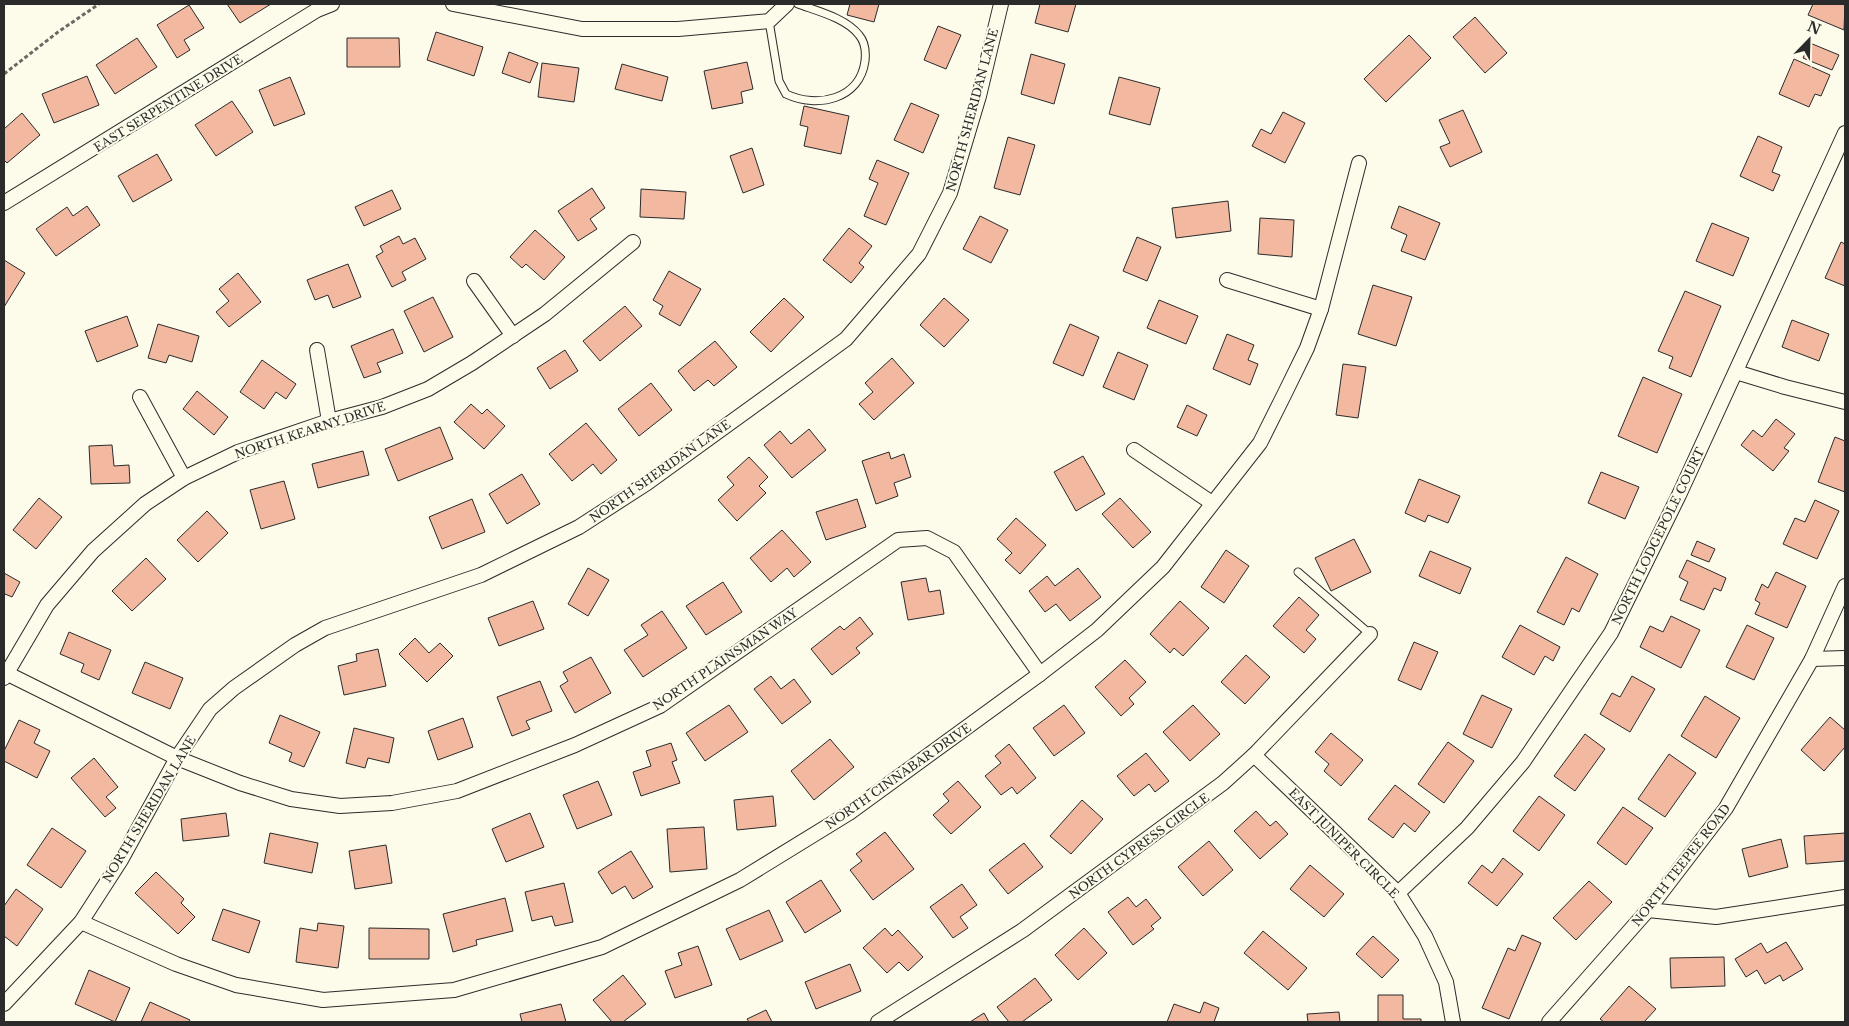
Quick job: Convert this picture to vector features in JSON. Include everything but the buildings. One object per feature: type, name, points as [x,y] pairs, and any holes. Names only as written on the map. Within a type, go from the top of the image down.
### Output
[{"type":"street","name":"EAST SERPENTINE DRIVE","points":[[4,203],[317,10],[332,4]]},
{"type":"street","points":[[453,4],[582,29],[678,29],[768,21],[787,4]]},
{"type":"street","name":"NORTH SHERIDAN LANE","points":[[4,1004],[81,922],[121,860],[177,758],[210,709],[258,670],[295,644],[325,628],[481,575],[579,527],[647,483],[846,339],[919,254],[950,193],[979,96],[1001,4]]},
{"type":"street","name":"NORTH LODGEPOLE COURT","points":[[1398,893],[1474,820],[1523,762],[1579,682],[1610,633],[1679,495],[1845,133]]},
{"type":"street","name":"NORTH CINNABAR DRIVE","points":[[81,922],[176,964],[236,985],[322,1000],[454,990],[602,947],[740,880],[848,813],[1040,674],[1097,630],[1163,567],[1260,443],[1307,348],[1321,309],[1359,163]]},
{"type":"street","name":"NORTH KEARNY DRIVE","points":[[5,676],[47,605],[93,551],[145,504],[184,478],[238,452],[329,421],[382,407],[428,389],[545,314],[632,242]]},
{"type":"street","points":[[474,280],[513,336]]},
{"type":"street","points":[[1227,280],[1321,309]]},
{"type":"street","points":[[316,350],[329,421]]},
{"type":"street","points":[[1736,372],[1845,402]]},
{"type":"street","points":[[140,397],[184,478]]},
{"type":"street","points":[[1134,450],[1212,503]]},
{"type":"street","name":"NORTH PLAINSMAN WAY","points":[[5,676],[177,758],[240,783],[291,800],[340,806],[392,803],[457,791],[575,745],[660,706],[898,540],[927,538],[954,552],[1040,674]]},
{"type":"street","name":"NORTH TEEPEE ROAD","points":[[1550,1022],[1648,910],[1726,808],[1812,659],[1845,586]]},
{"type":"street","name":"NORTH CYPRESS CIRCLE","points":[[878,1022],[1023,930],[1223,784],[1254,755],[1370,634]]},
{"type":"street","points":[[1812,659],[1845,658]]},
{"type":"street","name":"EAST JUNIPER CIRCLE","points":[[1254,755],[1398,893],[1425,936],[1446,982],[1453,1022]]},
{"type":"street","points":[[1648,910],[1716,917],[1845,897]]},
{"type":"lane","points":[[768,21],[779,82],[786,94],[806,100],[828,99],[845,94],[857,84],[864,70],[866,56],[862,39],[851,27],[798,4]]},
{"type":"lane","points":[[1298,572],[1370,634]]},
{"type":"path","points":[[4,74],[58,32],[99,4]]}]
